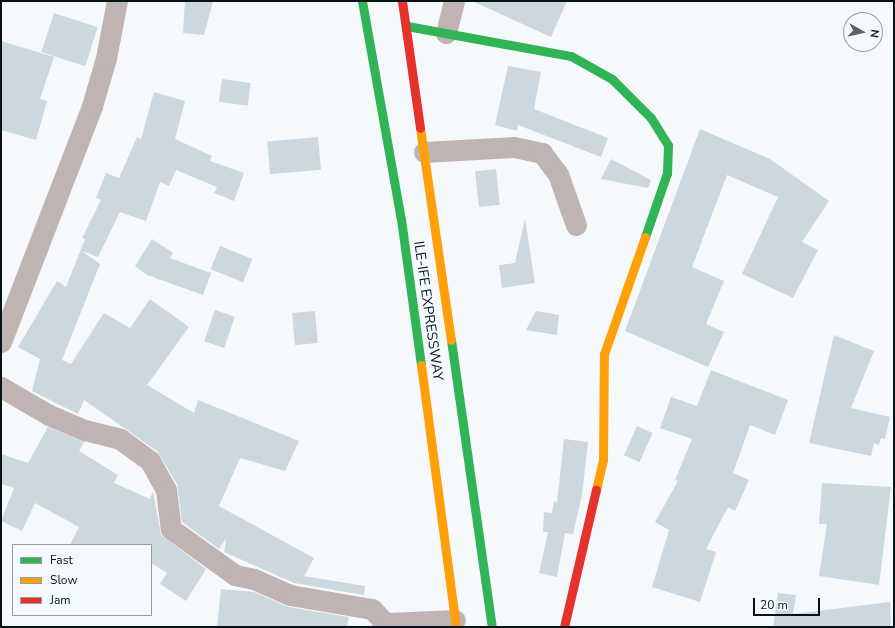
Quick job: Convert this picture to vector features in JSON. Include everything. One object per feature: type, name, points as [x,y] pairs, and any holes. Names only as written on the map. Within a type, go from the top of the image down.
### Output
[{"type":"main road","name":"ILE-IFE EXPRESSWAY","points":[[362,1],[401,218],[456,624]]},
{"type":"main road","name":"ILE-IFE EXPRESSWAY","points":[[402,1],[407,26],[492,627]]},
{"type":"main road","points":[[407,26],[571,56],[612,79],[651,118],[668,145],[667,173],[604,354],[603,460],[564,627]]},
{"type":"street","points":[[1,342],[92,106],[106,58],[117,1]]},
{"type":"street","points":[[446,33],[454,1]]},
{"type":"street","points":[[424,152],[514,147],[542,153],[558,174],[576,225]]},
{"type":"street","points":[[1,387],[56,418],[120,439],[150,461],[166,490],[171,529],[235,575],[254,579],[290,595],[372,608],[389,625],[456,624]]},
{"type":"building","points":[[185,1],[213,1],[204,35],[183,33]]},
{"type":"building","points":[[472,1],[567,1],[551,37]]},
{"type":"building","points":[[54,13],[98,27],[85,66],[41,52]]},
{"type":"building","points":[[1,41],[54,57],[40,99],[47,101],[36,140],[1,130]]},
{"type":"building","points":[[508,66],[541,72],[534,109],[608,138],[601,157],[518,125],[517,131],[495,125]]},
{"type":"building","points":[[222,79],[251,83],[248,106],[219,102]]},
{"type":"building","points":[[154,92],[185,101],[175,139],[212,156],[210,161],[244,173],[234,201],[214,193],[217,187],[176,170],[169,186],[160,182],[146,221],[120,212],[98,257],[82,251],[100,264],[62,360],[71,364],[104,313],[130,328],[150,299],[189,327],[147,385],[194,413],[198,400],[299,441],[285,471],[240,458],[219,506],[314,558],[304,576],[365,586],[364,595],[294,583],[224,552],[226,539],[219,549],[182,522],[177,484],[157,451],[84,400],[78,414],[32,391],[40,359],[18,347],[57,281],[66,287],[85,239],[82,238],[101,200],[96,198],[106,173],[119,178],[137,137],[141,139]]},
{"type":"building","points":[[700,129],[770,159],[829,201],[802,242],[818,250],[793,298],[742,274],[778,197],[727,175],[692,267],[724,281],[706,324],[724,332],[708,367],[625,331]]},
{"type":"building","points":[[318,137],[321,170],[270,174],[267,141]]},
{"type":"building","points":[[611,159],[651,180],[648,188],[601,179]]},
{"type":"building","points":[[496,169],[500,205],[479,207],[475,171]]},
{"type":"building","points":[[525,219],[535,283],[502,288],[499,265],[515,263]]},
{"type":"building","points":[[152,239],[173,253],[170,258],[211,273],[203,295],[147,275],[135,266]]},
{"type":"building","points":[[220,246],[252,259],[243,282],[211,269]]},
{"type":"building","points":[[215,310],[235,317],[224,348],[204,341]]},
{"type":"building","points":[[315,311],[318,343],[295,345],[292,313]]},
{"type":"building","points":[[536,311],[559,315],[557,335],[526,330]]},
{"type":"building","points":[[834,335],[874,351],[851,408],[890,417],[885,439],[881,438],[879,445],[874,443],[871,456],[809,443]]},
{"type":"building","points":[[711,370],[788,400],[775,435],[750,425],[733,473],[749,480],[735,511],[728,507],[706,549],[716,552],[700,602],[652,587],[669,530],[655,522],[678,481],[675,480],[692,439],[660,428],[671,397],[697,406]]},
{"type":"building","points":[[637,426],[653,433],[640,462],[624,455]]},
{"type":"building","points":[[48,427],[84,442],[79,451],[118,475],[114,483],[150,499],[153,491],[161,535],[206,569],[186,601],[160,584],[167,573],[152,564],[152,544],[70,544],[79,527],[35,503],[22,531],[1,521],[14,488],[1,484],[1,454],[28,463]]},
{"type":"building","points":[[564,439],[588,442],[582,495],[573,534],[565,533],[557,577],[539,573],[548,532],[543,532],[544,512],[552,513],[554,501],[557,502]]},
{"type":"building","points":[[822,483],[891,487],[879,585],[819,576],[827,524],[819,524]]},
{"type":"building","points":[[221,589],[254,592],[288,607],[349,617],[347,627],[217,627]]},
{"type":"building","points":[[778,593],[796,595],[793,614],[890,602],[891,627],[773,627]]},
{"type":"traffic: fast","points":[[362,1],[401,219],[421,365]]},
{"type":"traffic: fast","points":[[407,26],[571,56],[612,79],[651,118],[668,145],[667,173],[645,237]]},
{"type":"traffic: fast","points":[[451,340],[492,627]]},
{"type":"traffic: slow","points":[[420,128],[451,340]]},
{"type":"traffic: slow","points":[[596,490],[603,460],[604,354],[645,237]]},
{"type":"traffic: slow","points":[[421,365],[456,627]]},
{"type":"traffic: jam","points":[[402,1],[420,128]]},
{"type":"traffic: jam","points":[[564,627],[596,490]]}]
